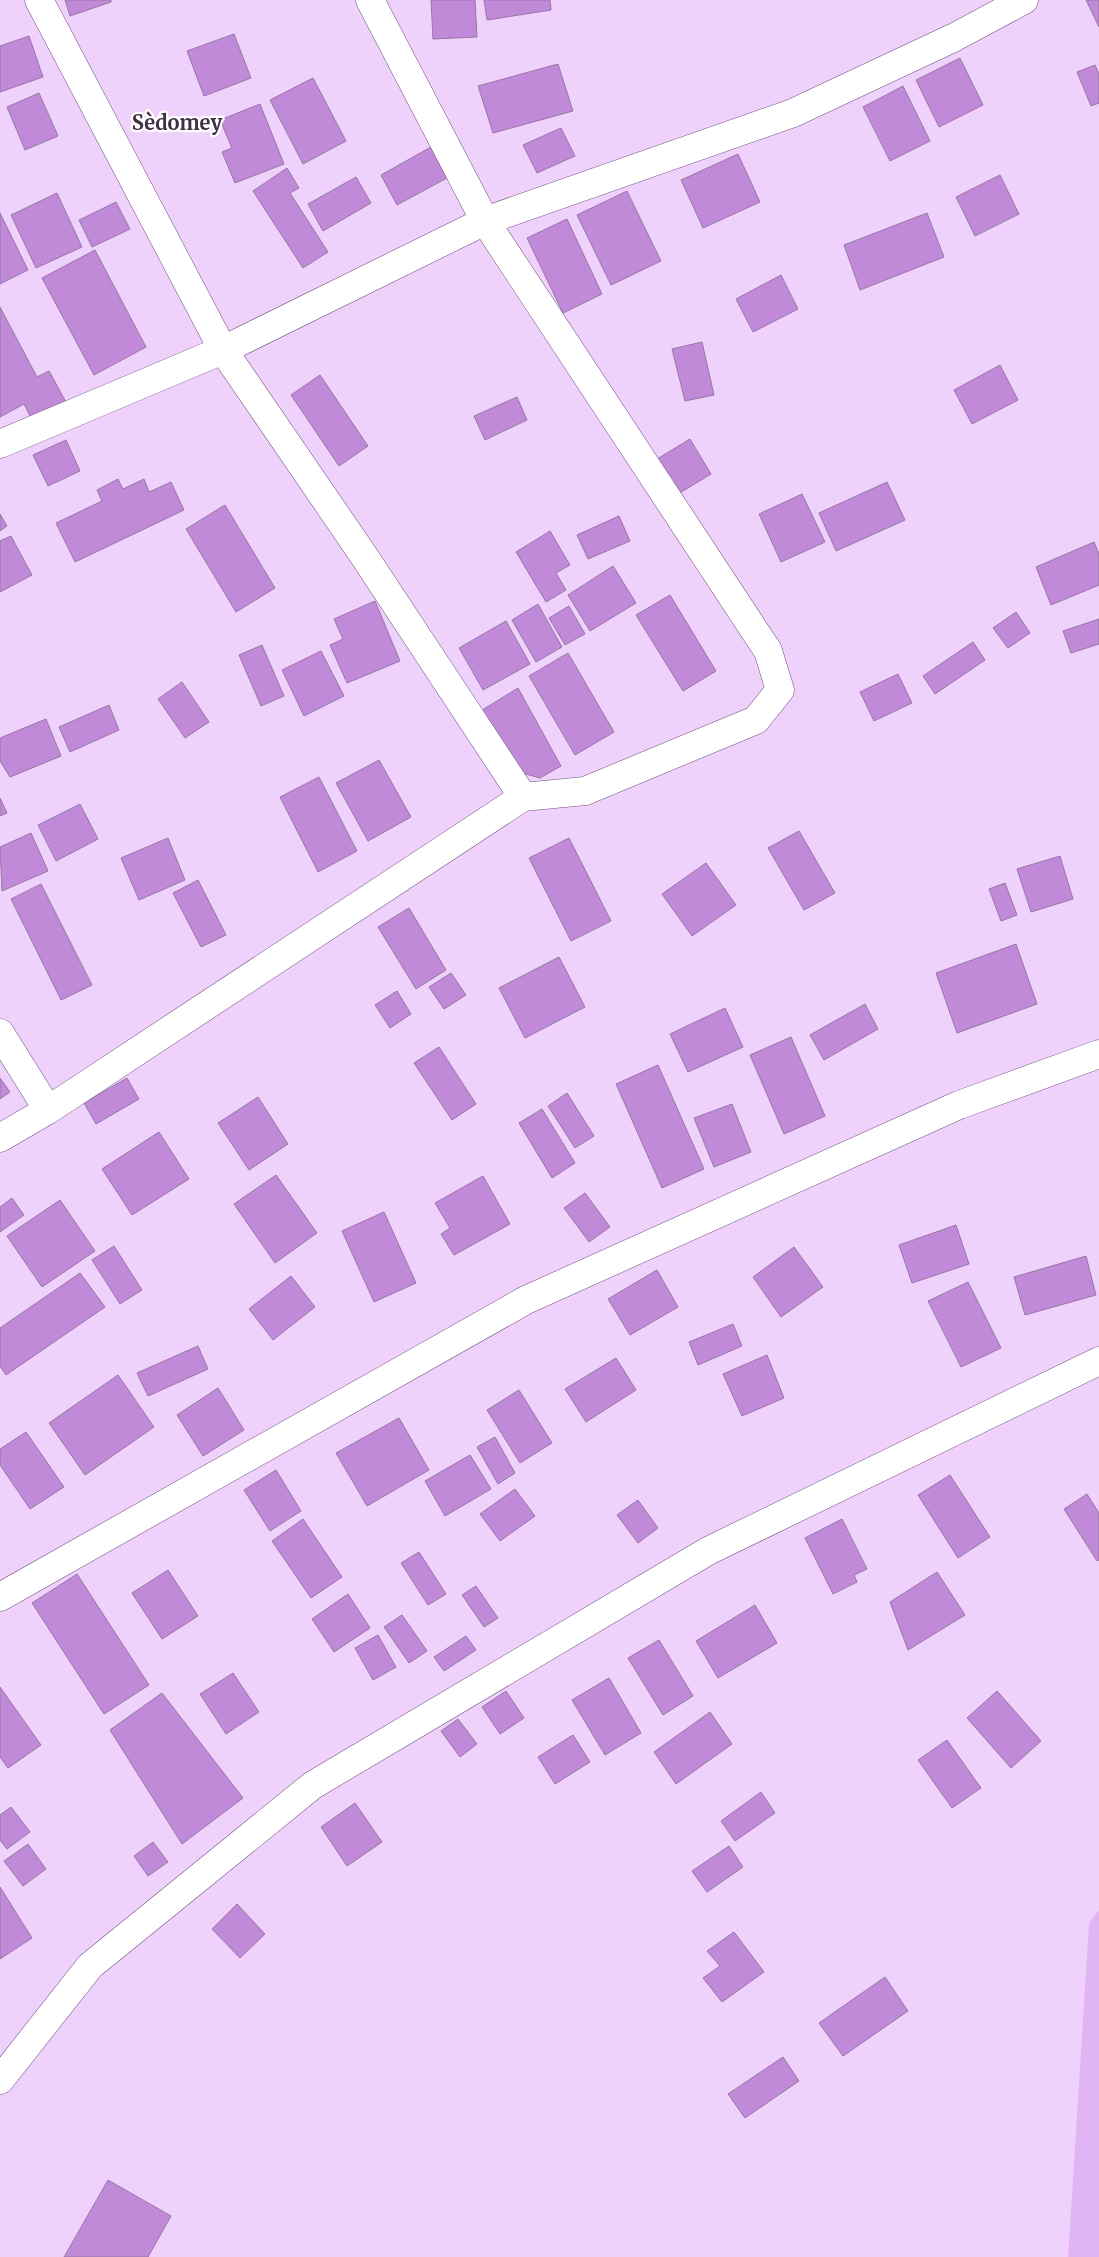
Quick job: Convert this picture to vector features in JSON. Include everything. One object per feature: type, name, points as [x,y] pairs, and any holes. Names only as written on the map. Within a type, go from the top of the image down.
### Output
[{"type":"street","points":[[39,0],[223,350],[364,556],[523,797]]},
{"type":"street","points":[[0,1138],[48,1110],[523,797],[585,791],[756,720],[780,690],[768,651],[485,221],[370,0]]},
{"type":"street","points":[[0,444],[223,350],[485,221],[793,113],[955,37],[1024,0]]},
{"type":"street","points":[[0,1033],[48,1110]]},
{"type":"street","points":[[0,1597],[526,1300],[959,1105],[1099,1054]]},
{"type":"street","points":[[0,2080],[90,1966],[313,1785],[708,1551],[1099,1361]]},
{"type":"shaded area","points":[[1099,1910],[1099,2257],[1068,2257],[1089,1924]]},
{"type":"building","points":[[65,0],[111,0],[111,2],[70,16]]},
{"type":"building","points":[[431,0],[475,0],[477,37],[433,39]]},
{"type":"building","points":[[484,0],[550,0],[551,10],[487,20]]},
{"type":"building","points":[[1086,0],[1099,0],[1099,27]]},
{"type":"building","points":[[234,34],[251,78],[204,96],[187,51]]},
{"type":"building","points":[[29,36],[43,77],[0,92],[0,46]]},
{"type":"building","points":[[960,58],[983,105],[939,127],[916,80]]},
{"type":"building","points":[[558,64],[573,111],[493,133],[478,86]]},
{"type":"building","points":[[1095,65],[1099,74],[1099,103],[1091,106],[1077,72]]},
{"type":"building","points":[[313,78],[346,141],[303,164],[270,100]]},
{"type":"building","points":[[903,86],[930,141],[890,161],[863,107]]},
{"type":"building","points":[[39,93],[58,136],[25,150],[7,107]]},
{"type":"building","points":[[260,104],[284,164],[235,183],[222,152],[232,148],[220,120]]},
{"type":"building","points":[[561,128],[575,156],[537,173],[523,145]]},
{"type":"building","points":[[431,147],[447,178],[397,205],[381,175]]},
{"type":"building","points":[[738,154],[760,202],[703,228],[681,180]]},
{"type":"building","points":[[287,168],[299,188],[290,193],[328,252],[303,268],[253,191]]},
{"type":"building","points":[[1000,175],[1019,214],[975,236],[956,197]]},
{"type":"building","points":[[356,177],[371,203],[323,231],[308,204]]},
{"type":"building","points":[[627,191],[661,261],[611,285],[577,215]]},
{"type":"building","points":[[57,193],[82,247],[36,268],[11,215]]},
{"type":"building","points":[[116,202],[130,229],[92,247],[79,220]]},
{"type":"building","points":[[0,213],[28,270],[0,284]]},
{"type":"building","points":[[927,213],[944,257],[860,290],[844,245]]},
{"type":"building","points":[[567,219],[602,294],[563,313],[527,238]]},
{"type":"building","points":[[95,250],[146,347],[94,375],[42,278]]},
{"type":"building","points":[[781,275],[798,309],[753,332],[736,299]]},
{"type":"building","points":[[0,307],[37,377],[49,371],[66,402],[32,420],[24,404],[0,417]]},
{"type":"building","points":[[702,342],[714,395],[685,401],[672,349]]},
{"type":"building","points":[[1000,365],[1018,400],[972,424],[954,390]]},
{"type":"building","points":[[320,375],[368,446],[339,466],[291,395]]},
{"type":"building","points":[[517,397],[527,420],[485,440],[474,416]]},
{"type":"building","points":[[690,439],[711,474],[678,494],[657,459]]},
{"type":"building","points":[[66,440],[80,471],[48,486],[33,455]]},
{"type":"building","points":[[118,479],[123,489],[144,479],[149,492],[171,482],[184,510],[75,562],[56,523],[102,501],[97,490]]},
{"type":"building","points":[[887,482],[905,520],[836,551],[819,513]]},
{"type":"building","points":[[802,494],[825,542],[781,562],[759,514]]},
{"type":"building","points":[[225,505],[275,588],[236,612],[186,529]]},
{"type":"building","points":[[0,514],[7,526],[0,531]]},
{"type":"building","points":[[619,516],[630,541],[588,559],[577,535]]},
{"type":"building","points":[[550,531],[570,565],[556,573],[566,590],[546,602],[516,552]]},
{"type":"building","points":[[11,536],[32,575],[0,592],[0,541]]},
{"type":"building","points":[[1094,542],[1099,554],[1099,585],[1051,605],[1036,567]]},
{"type":"building","points":[[613,566],[636,603],[590,631],[568,595]]},
{"type":"building","points":[[670,595],[716,671],[683,691],[636,615]]},
{"type":"building","points":[[375,601],[400,661],[347,683],[330,645],[343,639],[334,619]]},
{"type":"building","points":[[538,604],[562,647],[536,662],[512,620]]},
{"type":"building","points":[[569,606],[585,634],[565,645],[549,618]]},
{"type":"building","points":[[1016,612],[1030,633],[1008,648],[993,628]]},
{"type":"building","points":[[1099,619],[1099,644],[1071,653],[1063,631]]},
{"type":"building","points":[[506,621],[530,664],[483,690],[459,648]]},
{"type":"building","points":[[973,642],[985,660],[935,694],[923,676]]},
{"type":"building","points":[[262,645],[284,696],[261,706],[239,655]]},
{"type":"building","points":[[321,651],[344,696],[304,716],[282,670]]},
{"type":"building","points":[[568,653],[614,732],[575,755],[529,676]]},
{"type":"building","points":[[898,674],[912,703],[874,721],[860,692]]},
{"type":"building","points":[[182,682],[209,722],[185,738],[158,699]]},
{"type":"building","points":[[518,688],[561,766],[540,778],[511,770],[479,712]]},
{"type":"building","points":[[109,705],[119,730],[70,752],[59,727]]},
{"type":"building","points":[[46,719],[61,756],[10,777],[0,761],[0,738]]},
{"type":"building","points":[[379,760],[411,817],[368,841],[336,783]]},
{"type":"building","points":[[319,777],[357,851],[318,872],[280,797]]},
{"type":"building","points":[[0,798],[7,813],[0,816]]},
{"type":"building","points":[[80,804],[98,839],[56,861],[38,825]]},
{"type":"building","points":[[799,831],[835,893],[804,910],[768,848]]},
{"type":"building","points":[[31,833],[48,871],[2,891],[0,847]]},
{"type":"building","points":[[168,838],[185,880],[139,900],[121,858]]},
{"type":"building","points":[[569,838],[611,921],[571,941],[529,858]]},
{"type":"building","points":[[1060,856],[1073,899],[1031,912],[1017,869]]},
{"type":"building","points":[[706,863],[736,905],[692,936],[662,894]]},
{"type":"building","points":[[198,880],[226,935],[201,947],[173,893]]},
{"type":"building","points":[[1005,883],[1017,915],[1001,921],[989,889]]},
{"type":"building","points":[[41,884],[92,985],[61,1000],[11,899]]},
{"type":"building","points":[[409,908],[446,970],[416,989],[378,927]]},
{"type":"building","points":[[1016,944],[1037,1004],[957,1033],[936,973]]},
{"type":"building","points":[[559,957],[585,1007],[525,1038],[499,988]]},
{"type":"building","points":[[451,973],[466,995],[444,1009],[429,987]]},
{"type":"building","points":[[397,991],[411,1014],[390,1028],[375,1005]]},
{"type":"building","points":[[865,1004],[878,1029],[824,1060],[810,1035]]},
{"type":"building","points":[[725,1008],[743,1047],[688,1072],[670,1034]]},
{"type":"building","points":[[791,1037],[825,1116],[784,1134],[750,1055]]},
{"type":"building","points":[[439,1047],[476,1104],[452,1120],[414,1063]]},
{"type":"building","points":[[658,1065],[704,1169],[662,1188],[616,1084]]},
{"type":"building","points":[[0,1078],[10,1092],[0,1099]]},
{"type":"building","points":[[127,1078],[139,1099],[96,1124],[84,1103]]},
{"type":"building","points":[[567,1093],[594,1136],[575,1148],[548,1106]]},
{"type":"building","points":[[258,1097],[288,1144],[249,1170],[218,1123]]},
{"type":"building","points":[[732,1104],[751,1152],[714,1167],[694,1118]]},
{"type":"building","points":[[542,1109],[575,1163],[552,1178],[519,1123]]},
{"type":"building","points":[[159,1132],[189,1179],[132,1215],[102,1169]]},
{"type":"building","points":[[276,1175],[317,1233],[275,1263],[234,1204]]},
{"type":"building","points":[[483,1176],[510,1224],[454,1255],[441,1234],[450,1228],[435,1203]]},
{"type":"building","points":[[585,1193],[610,1227],[589,1242],[564,1208]]},
{"type":"building","points":[[12,1198],[24,1215],[0,1232],[0,1207]]},
{"type":"building","points":[[60,1200],[95,1251],[42,1287],[7,1236]]},
{"type":"building","points":[[384,1212],[416,1283],[374,1302],[342,1231]]},
{"type":"building","points":[[956,1225],[969,1264],[912,1283],[899,1245]]},
{"type":"building","points":[[114,1246],[142,1290],[120,1304],[92,1260]]},
{"type":"building","points":[[794,1247],[823,1287],[781,1317],[753,1277]]},
{"type":"building","points":[[1086,1256],[1096,1295],[1025,1315],[1014,1277]]},
{"type":"building","points":[[657,1270],[678,1307],[630,1335],[608,1299]]},
{"type":"building","points":[[80,1273],[105,1307],[6,1375],[0,1366],[0,1328]]},
{"type":"building","points":[[291,1276],[315,1307],[273,1340],[249,1309]]},
{"type":"building","points":[[968,1282],[1001,1348],[961,1367],[928,1301]]},
{"type":"building","points":[[733,1324],[742,1346],[698,1365],[689,1342]]},
{"type":"building","points":[[198,1346],[208,1369],[148,1396],[137,1373]]},
{"type":"building","points":[[767,1355],[784,1398],[742,1416],[723,1374]]},
{"type":"building","points":[[616,1358],[636,1390],[586,1422],[565,1389]]},
{"type":"building","points":[[118,1375],[154,1427],[85,1475],[49,1423]]},
{"type":"building","points":[[218,1388],[244,1430],[203,1456],[177,1415]]},
{"type":"building","points":[[519,1390],[552,1443],[520,1463],[487,1410]]},
{"type":"building","points":[[399,1418],[429,1470],[367,1506],[336,1453]]},
{"type":"building","points":[[26,1432],[64,1487],[30,1509],[0,1465],[0,1449]]},
{"type":"building","points":[[495,1437],[515,1473],[498,1484],[477,1447]]},
{"type":"building","points":[[470,1455],[491,1489],[445,1516],[425,1481]]},
{"type":"building","points":[[276,1470],[301,1511],[270,1531],[244,1490]]},
{"type":"building","points":[[950,1475],[990,1537],[958,1558],[918,1495]]},
{"type":"building","points":[[515,1489],[535,1516],[500,1541],[480,1514]]},
{"type":"building","points":[[1087,1494],[1099,1513],[1099,1560],[1097,1561],[1064,1509]]},
{"type":"building","points":[[638,1500],[658,1528],[638,1543],[617,1515]]},
{"type":"building","points":[[303,1519],[342,1577],[311,1598],[272,1541]]},
{"type":"building","points":[[842,1519],[867,1569],[854,1575],[857,1582],[833,1594],[805,1538]]},
{"type":"building","points":[[419,1552],[446,1594],[428,1605],[401,1563]]},
{"type":"building","points":[[168,1570],[198,1616],[162,1639],[132,1593]]},
{"type":"building","points":[[937,1572],[965,1615],[908,1650],[890,1602]]},
{"type":"building","points":[[77,1574],[149,1685],[104,1714],[32,1603]]},
{"type":"building","points":[[476,1586],[498,1618],[484,1627],[462,1595]]},
{"type":"building","points":[[348,1594],[370,1628],[334,1652],[312,1619]]},
{"type":"building","points":[[755,1605],[777,1643],[718,1678],[696,1641]]},
{"type":"building","points":[[402,1615],[427,1651],[409,1663],[384,1627]]},
{"type":"building","points":[[378,1635],[396,1667],[373,1680],[355,1648]]},
{"type":"building","points":[[466,1636],[476,1650],[444,1671],[434,1657]]},
{"type":"building","points":[[659,1640],[693,1696],[663,1715],[628,1658]]},
{"type":"building","points":[[233,1673],[259,1712],[226,1734],[200,1694]]},
{"type":"building","points":[[609,1678],[641,1733],[605,1755],[572,1700]]},
{"type":"building","points":[[0,1687],[41,1745],[8,1768],[0,1757]]},
{"type":"building","points":[[506,1691],[524,1718],[500,1734],[482,1707]]},
{"type":"building","points":[[997,1691],[1041,1741],[1011,1768],[967,1718]]},
{"type":"building","points":[[162,1693],[243,1798],[182,1844],[110,1730]]},
{"type":"building","points":[[710,1712],[732,1744],[676,1784],[654,1752]]},
{"type":"building","points":[[458,1719],[477,1744],[460,1757],[441,1731]]},
{"type":"building","points":[[573,1735],[590,1762],[555,1784],[538,1757]]},
{"type":"building","points":[[947,1740],[981,1788],[952,1808],[918,1760]]},
{"type":"building","points":[[761,1792],[775,1813],[735,1841],[721,1821]]},
{"type":"building","points":[[355,1803],[382,1842],[347,1866],[321,1827]]},
{"type":"building","points":[[11,1807],[30,1832],[7,1849],[0,1840],[0,1815]]},
{"type":"building","points":[[153,1842],[168,1862],[148,1876],[134,1856]]},
{"type":"building","points":[[28,1844],[46,1869],[23,1886],[4,1861]]},
{"type":"building","points":[[729,1846],[743,1867],[707,1892],[692,1871]]},
{"type":"building","points":[[0,1887],[32,1938],[0,1959]]},
{"type":"building","points":[[237,1904],[265,1934],[240,1958],[212,1929]]},
{"type":"building","points":[[734,1932],[764,1972],[722,2002],[703,1978],[720,1966],[707,1951]]},
{"type":"building","points":[[885,1977],[908,2011],[843,2056],[819,2023]]},
{"type":"building","points":[[783,2057],[799,2081],[745,2118],[728,2094]]},
{"type":"building","points":[[108,2180],[171,2216],[148,2257],[64,2257]]},
{"type":"district","name":"Sèdomey","points":[[177,122]]}]
